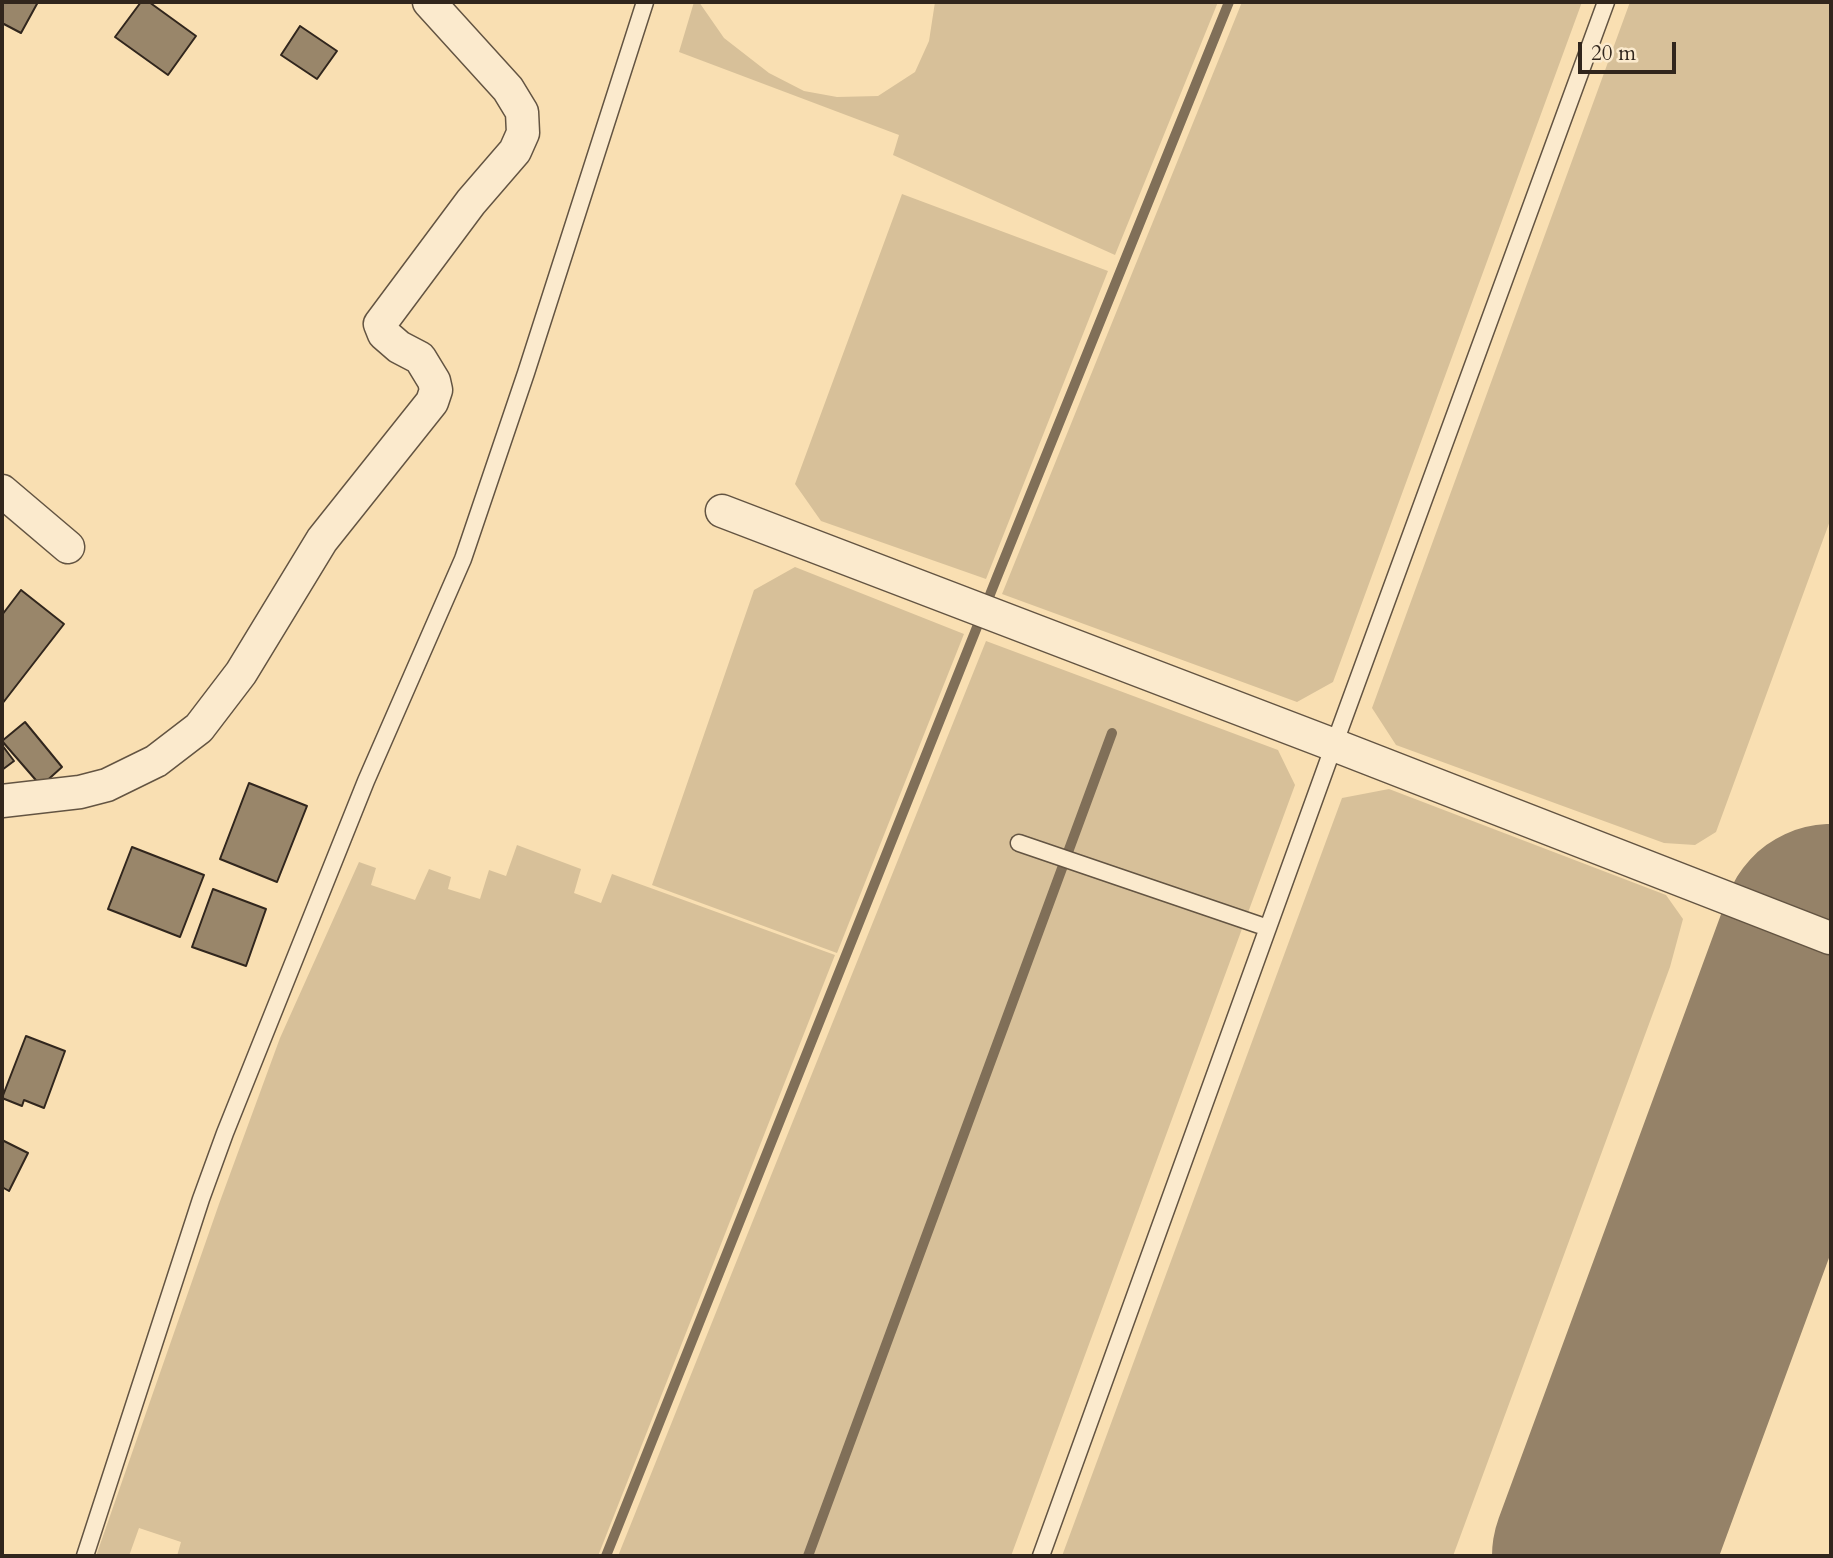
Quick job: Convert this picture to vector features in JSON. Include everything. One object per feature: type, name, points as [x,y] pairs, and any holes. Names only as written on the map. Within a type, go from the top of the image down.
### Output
[{"type":"street","points":[[2,801],[80,792],[107,785],[156,761],[199,728],[241,673],[322,541],[432,402],[436,390],[434,381],[420,358],[399,347],[384,334],[380,324],[471,202],[515,150],[523,134],[522,112],[508,89],[429,2]]},
{"type":"street","points":[[2,491],[68,547]]},
{"type":"street","points":[[722,511],[1830,938]]},
{"type":"lane","points":[[85,1556],[225,1133],[366,781],[463,559],[526,373],[645,2]]},
{"type":"lane","points":[[1041,1556],[1606,2]]},
{"type":"lane","points":[[1019,843],[1268,928]]},
{"type":"shaded area","points":[[694,2],[699,2],[724,38],[769,73],[804,91],[837,97],[878,96],[915,72],[929,41],[935,2],[1218,2],[1115,255],[893,155],[899,135],[679,52]]},
{"type":"shaded area","points":[[1242,2],[1582,2],[1333,682],[1297,702],[1002,594]]},
{"type":"shaded area","points":[[1630,2],[1831,2],[1831,518],[1716,832],[1695,845],[1664,843],[1396,745],[1372,708]]},
{"type":"shaded area","points":[[902,194],[1108,271],[986,579],[821,521],[795,484]]},
{"type":"shaded area","points":[[795,567],[964,634],[837,953],[652,885],[754,590]]},
{"type":"shaded area","points":[[986,641],[1278,750],[1295,785],[1011,1556],[618,1556]]},
{"type":"shaded area","points":[[1389,789],[1666,895],[1683,919],[1670,967],[1453,1556],[1062,1556],[1342,798]]},
{"type":"shaded area","points":[[517,845],[581,869],[574,893],[601,903],[612,874],[835,955],[598,1556],[177,1556],[181,1542],[139,1528],[129,1556],[96,1556],[280,1038],[359,862],[376,868],[371,885],[415,900],[429,869],[451,877],[448,889],[480,899],[489,870],[506,876]]},
{"type":"building","points":[[2,2],[38,2],[21,33],[2,23]]},
{"type":"building","points":[[141,2],[149,2],[196,36],[168,75],[115,37]]},
{"type":"building","points":[[300,26],[337,51],[317,79],[281,55]]},
{"type":"building","points":[[21,590],[64,624],[2,704],[2,615]]},
{"type":"building","points":[[25,722],[62,767],[41,786],[2,741]]},
{"type":"building","points":[[2,745],[14,761],[2,770]]},
{"type":"building","points":[[249,783],[307,806],[277,882],[220,859]]},
{"type":"building","points":[[132,847],[204,875],[180,937],[108,909]]},
{"type":"building","points":[[213,889],[266,909],[246,966],[192,947]]},
{"type":"building","points":[[26,1036],[65,1051],[44,1108],[24,1100],[22,1106],[2,1098]]},
{"type":"building","points":[[2,1140],[28,1153],[9,1191],[2,1187]]},
{"type":"waterway","points":[[606,1556],[1229,2]]},
{"type":"waterway","points":[[808,1556],[1112,733]]},
{"type":"runway","points":[[1602,1556],[1831,934]]}]
